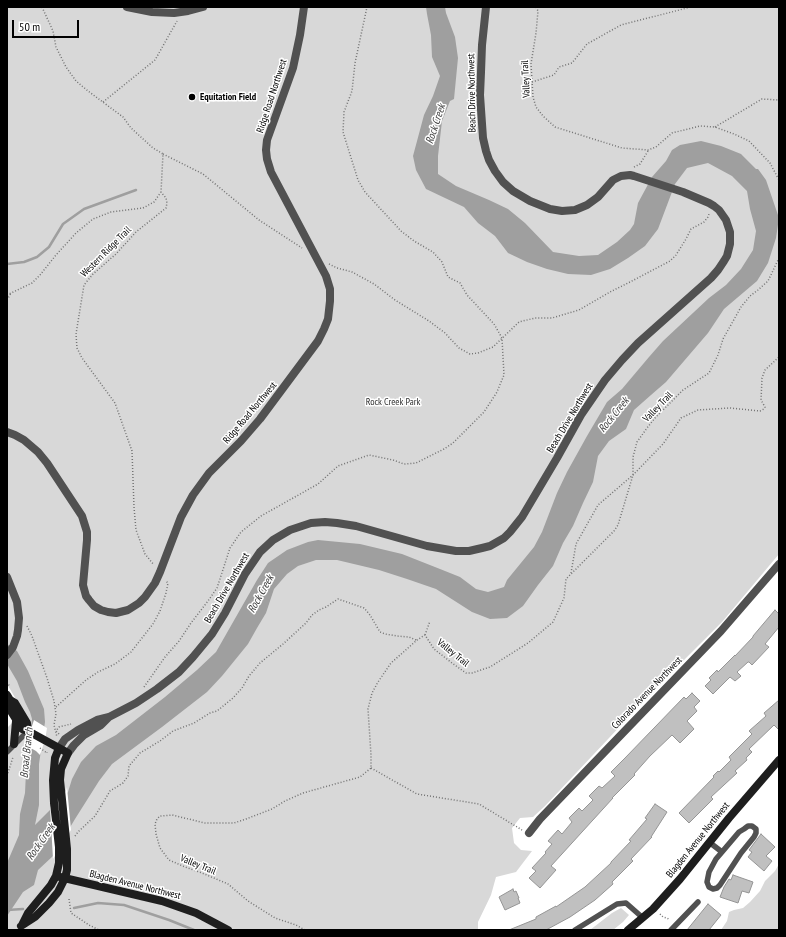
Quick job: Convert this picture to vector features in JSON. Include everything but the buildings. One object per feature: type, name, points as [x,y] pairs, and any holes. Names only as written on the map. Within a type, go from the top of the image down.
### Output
[{"type":"main road","points":[[8,697],[9,705],[16,721],[22,729],[29,731],[68,753]]},
{"type":"main road","points":[[8,697],[15,703],[29,731]]},
{"type":"main road","points":[[14,744],[16,721]]},
{"type":"main road","name":"Beach Drive Northwest","points":[[20,928],[35,917],[49,903],[58,892],[65,878],[66,870],[54,803],[52,780],[55,758],[59,748]]},
{"type":"main road","name":"Beach Drive Northwest","points":[[20,928],[28,913],[51,885],[56,876],[63,852],[60,774],[68,753]]},
{"type":"main road","name":"Blagden Avenue Northwest","points":[[628,930],[643,918],[680,879],[742,801],[779,760]]},
{"type":"main road","name":"Blagden Avenue Northwest","points":[[56,876],[162,901],[199,915],[228,930]]},
{"type":"street","points":[[127,7],[152,12],[174,13],[203,7]]},
{"type":"street","name":"Ridge Road Northwest","points":[[7,432],[24,440],[38,452],[81,513],[85,524],[87,540],[83,579],[86,596],[94,606],[108,612],[128,610],[139,603],[155,583],[179,522],[193,495],[209,473],[242,441],[260,419],[322,336],[326,326],[329,311],[330,289],[326,276],[271,172],[266,150],[269,135],[292,68],[304,15],[304,7]]},
{"type":"street","name":"Beach Drive Northwest","points":[[59,748],[65,739],[78,730],[97,720],[109,717],[136,703],[174,676],[193,658],[219,624],[245,574],[256,557],[273,540],[290,530],[311,523],[337,522],[427,546],[456,551],[469,551],[490,546],[504,538],[519,522],[581,415],[610,374],[638,343],[715,274],[727,256],[730,238],[726,220],[719,210],[709,203],[683,192],[634,176],[626,176],[617,178],[610,182],[598,197],[580,208],[567,211],[558,211],[530,201],[513,191],[503,182],[489,160],[483,138],[481,72],[486,7]]},
{"type":"street","name":"Colorado Avenue Northwest","points":[[529,834],[540,819],[721,631],[779,564]]},
{"type":"street","points":[[7,577],[14,593],[18,610],[18,630],[12,647],[7,655]]},
{"type":"street","name":"Beach Drive Northwest","points":[[68,753],[84,736],[101,725],[109,717]]},
{"type":"lane","points":[[7,752],[29,731]]},
{"type":"lane","points":[[748,826],[752,826],[756,829],[754,837],[741,853],[720,885],[713,889],[709,887],[707,882],[709,872],[716,859],[722,852],[739,832],[748,826]]},
{"type":"lane","points":[[709,842],[722,852]]},
{"type":"lane","points":[[671,930],[698,902]]},
{"type":"lane","points":[[575,930],[617,904],[626,903],[643,918]]},
{"type":"path","points":[[42,7],[53,31],[56,47],[66,67],[76,81],[88,92],[123,117],[131,128],[153,148],[203,174],[259,220],[316,258],[337,268],[352,272],[374,284],[395,300],[430,321],[445,333],[459,348],[470,354],[478,353],[493,347],[519,322],[535,318],[552,318],[579,310],[670,261],[676,255],[691,229],[704,222],[708,217],[709,210],[703,200]]},
{"type":"path","points":[[143,688],[217,588],[230,548],[241,532],[261,516],[318,484],[338,466],[369,455],[404,464],[416,463],[444,449],[453,443],[484,412],[497,392],[504,375],[502,338],[494,324],[467,295],[460,283],[448,277],[442,262],[433,252],[401,231],[365,192],[358,180],[343,132],[344,112],[352,91],[355,63],[367,7]]},
{"type":"path","name":"Valley Trail","points":[[536,7],[538,11],[531,64],[532,82],[533,97],[536,107],[543,116],[555,127],[622,148],[648,150]]},
{"type":"path","points":[[532,82],[554,75],[559,67],[572,63],[587,44],[621,25],[691,7]]},
{"type":"path","points":[[103,102],[155,60],[176,21]]},
{"type":"path","points":[[716,127],[762,99],[779,100]]},
{"type":"path","points":[[634,167],[640,164],[648,150],[656,147],[672,133],[700,126],[716,127],[748,141],[770,163],[779,180]]},
{"type":"path","name":"Western Ridge Trail","points":[[56,707],[86,680],[98,672],[116,664],[131,652],[153,624],[160,611],[168,583],[145,554],[136,530],[132,451],[115,403],[82,358],[77,348],[76,334],[84,285],[93,274],[116,254],[136,232],[166,208],[166,198],[160,192],[163,154]]},
{"type":"path","points":[[7,295],[32,283],[76,233],[93,219],[111,212],[143,208],[154,202],[160,192]]},
{"type":"path","name":"Valley Trail","points":[[305,930],[296,925],[275,918],[248,901],[228,884],[202,873],[185,868],[169,860],[160,848],[156,834],[155,824],[157,819],[160,816],[172,815],[205,823],[234,823],[272,809],[303,793],[360,777],[371,768],[368,709],[372,693],[391,662],[417,640],[425,635],[434,648],[452,663],[466,673],[472,673],[490,667],[528,643],[553,622],[564,598],[566,578],[614,531],[618,525],[633,475],[633,457],[637,442],[655,418],[683,390],[709,373],[718,355],[723,339],[741,307],[750,296],[768,281],[779,258]]},
{"type":"path","points":[[7,300],[12,293]]},
{"type":"path","points":[[571,574],[576,544],[598,505],[633,475],[663,444],[681,418],[698,410],[730,408],[760,411],[764,409],[765,407],[761,400],[762,378],[765,370],[779,357]]},
{"type":"path","points":[[73,838],[95,816],[110,791],[123,783],[128,776],[129,766],[140,753],[173,731],[194,723],[210,713],[217,711],[233,698],[242,688],[249,676],[260,663],[306,623],[312,615],[338,599],[364,608],[380,632],[409,637],[417,640]]},
{"type":"path","points":[[425,635],[430,621]]},
{"type":"path","points":[[26,624],[32,636],[56,707],[54,725],[57,737]]},
{"type":"path","points":[[36,746],[46,753]]},
{"type":"path","points":[[7,776],[15,753]]},
{"type":"path","points":[[371,768],[417,794],[478,804],[529,834]]},
{"type":"path","points":[[69,898],[71,913],[99,930]]},
{"type":"path","points":[[658,912],[676,925]]},
{"type":"green space","name":"Rock Creek Park","points":[[7,7],[779,7],[779,554],[722,622],[657,687],[545,806],[533,817],[520,818],[512,828],[514,843],[521,850],[532,851],[516,872],[496,877],[491,895],[478,922],[478,930],[7,930],[7,713],[8,727],[12,723],[20,706],[7,684]]},
{"type":"green space","points":[[779,864],[779,930],[721,930],[727,921],[729,912],[743,908],[750,902],[760,891],[765,881],[775,871]]},
{"type":"green space","points":[[621,908],[629,915],[613,930],[590,930],[612,913]]},
{"type":"water","name":"Rock Creek","points":[[426,7],[445,7],[455,37],[458,58],[454,99],[450,101],[442,121],[438,156],[438,174],[456,186],[508,209],[525,223],[553,252],[579,256],[598,255],[617,242],[630,230],[634,224],[638,203],[652,177],[666,161],[672,150],[680,145],[701,141],[721,146],[741,154],[756,169],[758,169],[766,180],[779,218],[776,238],[768,263],[757,281],[724,309],[708,333],[666,382],[634,410],[626,429],[609,441],[598,456],[593,482],[553,566],[523,606],[507,618],[490,619],[472,612],[436,589],[379,570],[337,560],[316,560],[298,566],[287,574],[274,589],[266,613],[248,644],[207,692],[112,764],[99,781],[53,856],[38,870],[34,885],[23,892],[7,916],[7,863],[19,835],[20,814],[25,793],[32,719],[17,681],[7,664],[7,644],[17,651],[28,671],[44,709],[45,722],[39,764],[39,805],[35,825],[68,792],[72,779],[81,762],[96,746],[116,735],[165,697],[216,652],[268,563],[287,550],[318,540],[360,544],[402,554],[460,577],[476,589],[488,592],[504,587],[507,580],[534,547],[542,532],[567,472],[607,402],[622,389],[663,341],[709,298],[726,285],[741,269],[753,250],[756,231],[747,191],[732,176],[708,163],[687,168],[675,184],[658,229],[645,246],[610,269],[591,275],[568,274],[527,262],[508,253],[495,236],[478,223],[464,207],[426,189],[416,170],[413,156],[424,115],[440,76],[432,57],[431,35]]},
{"type":"pier","points":[[34,720],[47,728],[40,755],[27,746]]},
{"type":"pier","points":[[67,787],[71,830],[53,859],[50,807],[66,791]]},
{"type":"waterway","points":[[7,264],[24,262],[37,257],[49,247],[63,224],[84,209],[136,190]]},
{"type":"waterway","points":[[74,908],[98,903],[124,905],[194,930]]},
{"type":"waterway","points":[[7,910],[23,909]]},
{"type":"place","name":"Equitation Field","points":[[192,97]]},
{"type":"water label","name":"Broad Branch","points":[[27,753]]}]
